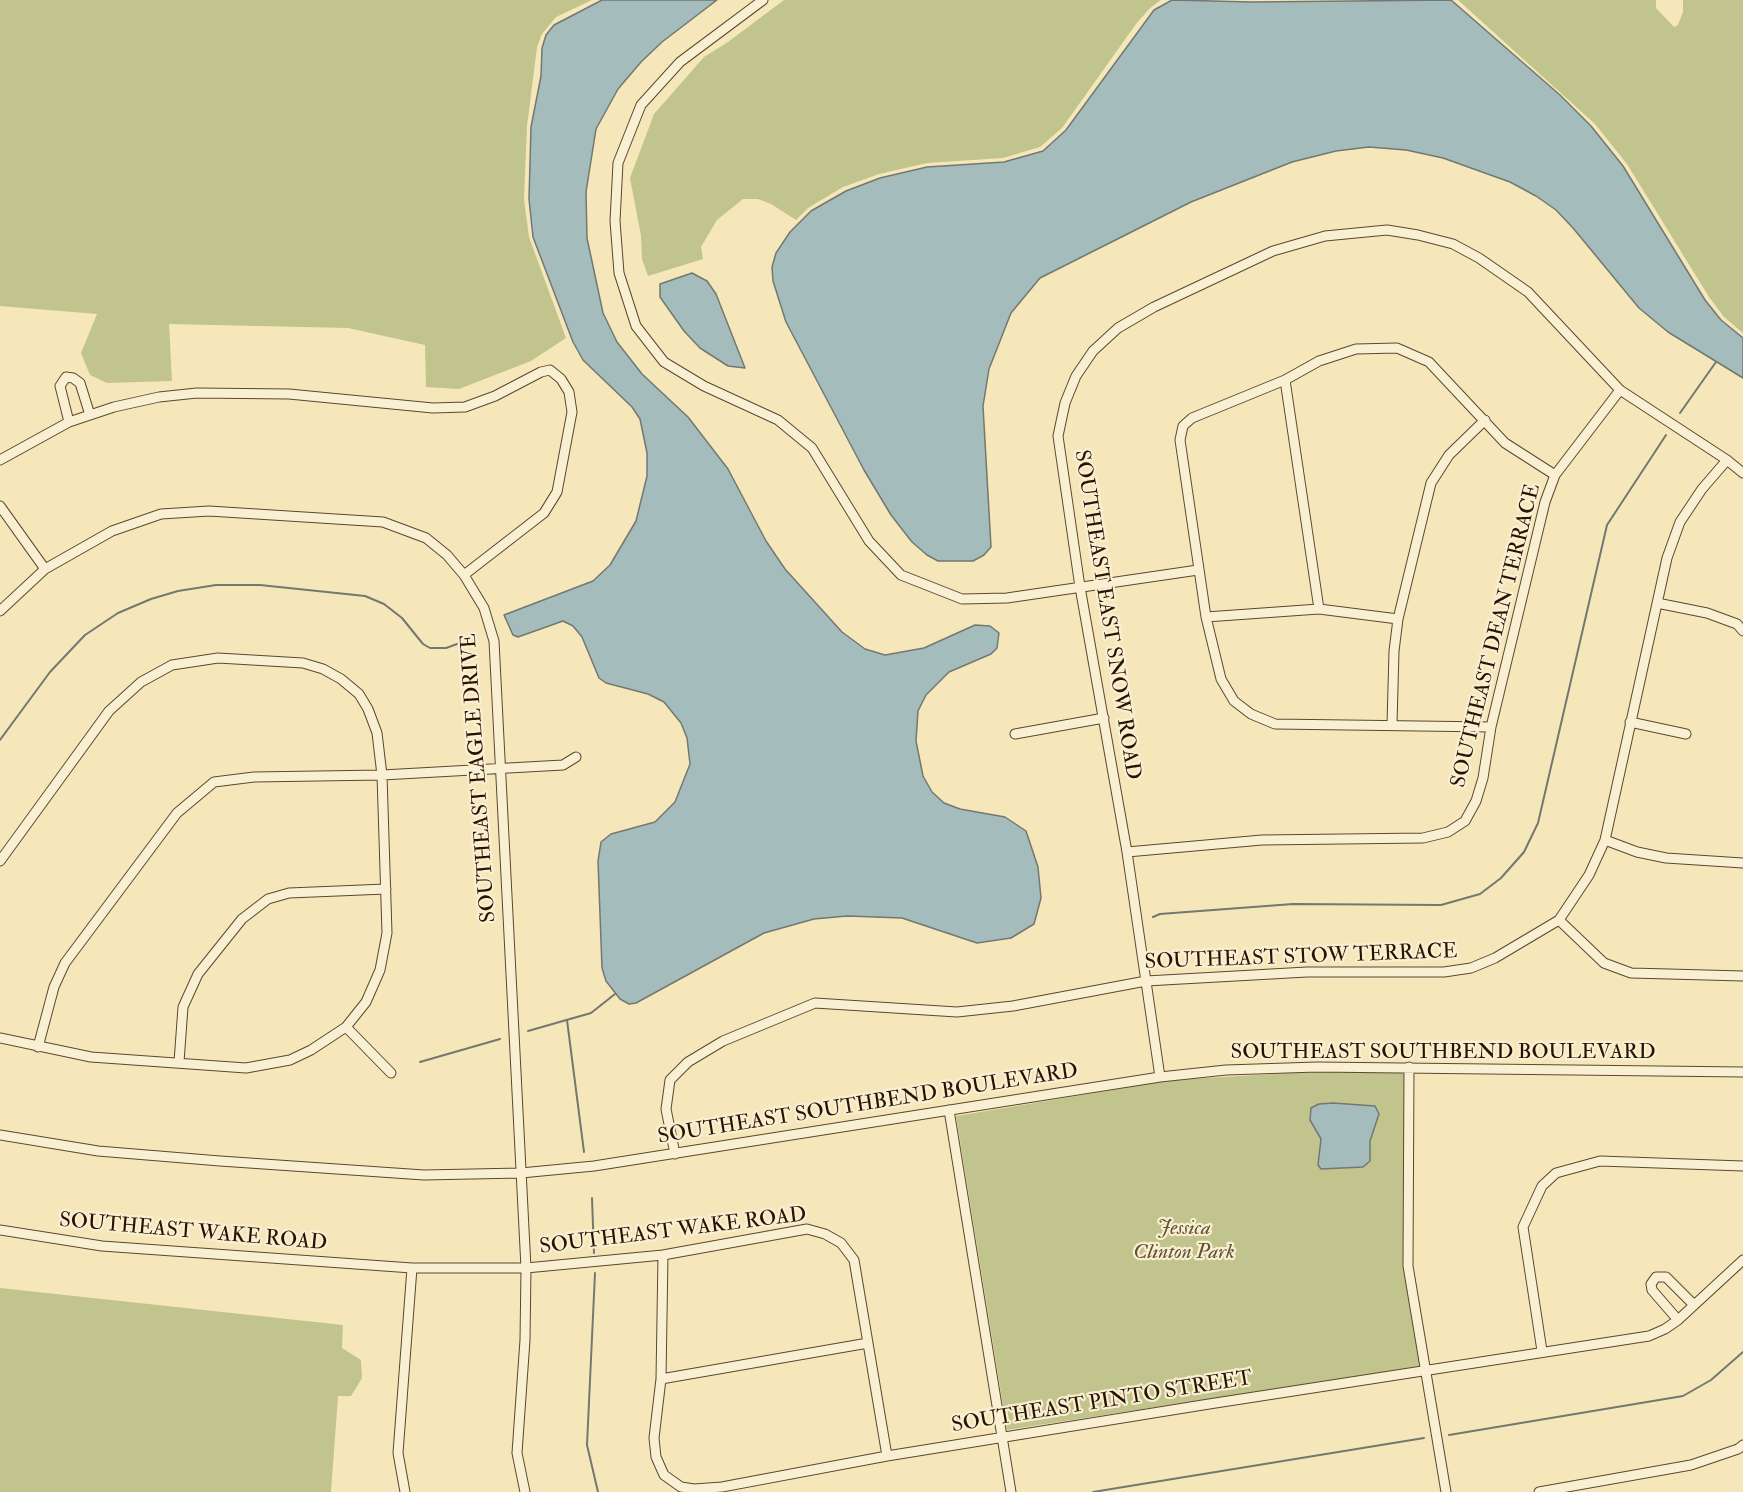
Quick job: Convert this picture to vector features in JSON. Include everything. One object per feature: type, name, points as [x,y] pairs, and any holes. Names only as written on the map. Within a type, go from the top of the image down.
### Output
[{"type":"street","points":[[763,0],[680,62],[641,105],[618,163],[615,222],[619,273],[636,326],[664,362],[704,386],[778,420],[812,448],[869,541],[901,575],[962,599],[1007,598],[1198,570]]},
{"type":"street","name":"SOUTHEAST EAST SNOW ROAD","points":[[1160,1077],[1127,852],[1080,587],[1058,436],[1065,403],[1076,376],[1093,351],[1118,328],[1154,307],[1273,251],[1325,236],[1387,230],[1453,244],[1479,258],[1528,292],[1620,390],[1727,460],[1743,473]]},
{"type":"street","points":[[1491,727],[1275,724],[1251,714],[1234,701],[1221,679],[1206,617],[1180,440],[1183,426],[1192,418],[1285,380],[1319,361],[1356,349],[1397,348],[1429,362],[1513,449],[1555,475]]},
{"type":"street","points":[[0,460],[69,422],[159,397],[197,393],[289,394],[433,408],[465,408],[495,396],[541,372],[550,370],[569,392],[572,412],[557,492],[544,513],[464,575]]},
{"type":"street","points":[[69,422],[60,386],[66,377],[73,378],[80,383],[90,415]]},
{"type":"street","points":[[1285,380],[1319,609]]},
{"type":"street","name":"SOUTHEAST DEAN TERRACE","points":[[1127,852],[1262,840],[1423,838],[1448,832],[1465,821],[1476,801],[1536,533],[1555,475],[1620,390]]},
{"type":"street","points":[[1392,724],[1394,651],[1398,619],[1431,483],[1449,454],[1485,420]]},
{"type":"street","name":"SOUTHEAST STOW TERRACE","points":[[675,1154],[666,1108],[670,1080],[688,1062],[723,1041],[815,1004],[957,1012],[1012,1006],[1146,981],[1307,972],[1444,972],[1471,968],[1495,958],[1559,920],[1589,875],[1605,840],[1667,558],[1680,522],[1727,460]]},
{"type":"street","points":[[0,506],[45,569]]},
{"type":"street","name":"SOUTHEAST EAGLE DRIVE","points":[[0,611],[45,569],[112,531],[161,514],[209,511],[383,522],[426,538],[447,555],[464,575],[484,608],[494,641],[526,1268],[525,1340],[517,1453],[525,1492]]},
{"type":"street","points":[[1657,603],[1707,613],[1737,624],[1743,631]]},
{"type":"street","points":[[1206,617],[1319,609],[1398,619]]},
{"type":"street","points":[[0,861],[109,711],[141,682],[172,665],[219,658],[303,663],[323,669],[341,679],[358,694],[368,709],[377,733],[382,775],[387,933],[380,970],[366,1002],[346,1027],[311,1050],[271,1064],[246,1068],[91,1057],[0,1038]]},
{"type":"street","points":[[1016,734],[1104,718]]},
{"type":"street","points":[[1630,722],[1686,734]]},
{"type":"street","points":[[38,1047],[54,987],[65,963],[177,813],[214,782],[254,777],[382,775],[563,765],[576,757]]},
{"type":"street","points":[[1605,840],[1637,852],[1666,858],[1743,863]]},
{"type":"street","points":[[179,1062],[183,1007],[198,974],[242,919],[268,899],[290,893],[386,889]]},
{"type":"street","points":[[1559,920],[1605,963],[1631,973],[1743,976]]},
{"type":"street","points":[[346,1027],[391,1073]]},
{"type":"street","name":"SOUTHEAST SOUTHBEND BOULEVARD","points":[[0,1135],[98,1151],[220,1161],[424,1175],[521,1173],[675,1154],[1160,1077],[1226,1070],[1317,1066],[1743,1072]]},
{"type":"street","points":[[1409,1067],[1408,1266],[1446,1492]]},
{"type":"street","points":[[949,1110],[1011,1492]]},
{"type":"street","points":[[1542,1351],[1523,1227],[1542,1186],[1556,1173],[1600,1161],[1743,1166]]},
{"type":"street","name":"SOUTHEAST WAKE ROAD","points":[[0,1230],[29,1237],[102,1246],[412,1269],[526,1268],[663,1255],[807,1229],[825,1234],[841,1243],[854,1260],[887,1456]]},
{"type":"street","name":"SOUTHEAST PINTO STREET","points":[[663,1255],[661,1379],[654,1438],[656,1457],[664,1475],[681,1487],[694,1489],[722,1487],[887,1456],[1649,1335],[1665,1329],[1678,1320],[1743,1260]]},
{"type":"street","points":[[405,1492],[398,1453],[412,1269]]},
{"type":"street","points":[[1678,1320],[1652,1290],[1651,1284],[1656,1277],[1663,1276],[1669,1279],[1694,1305]]},
{"type":"street","points":[[661,1379],[868,1343]]},
{"type":"street","points":[[1539,1492],[1691,1465],[1741,1450]]},
{"type":"green space","points":[[0,0],[592,0],[556,17],[542,34],[537,47],[527,126],[524,199],[529,237],[566,338],[531,361],[459,389],[426,387],[425,345],[348,328],[169,324],[172,381],[107,383],[90,375],[81,353],[97,314],[0,306]]},
{"type":"green space","points":[[784,0],[1161,0],[1150,8],[1136,24],[1062,128],[1040,147],[1003,158],[927,163],[879,174],[843,187],[808,208],[796,220],[771,204],[758,199],[743,199],[717,220],[701,247],[703,259],[648,276],[642,259],[641,236],[630,178],[654,114],[704,57]]},
{"type":"green space","points":[[1458,0],[1656,0],[1656,8],[1674,27],[1678,25],[1683,12],[1683,0],[1743,0],[1743,333],[1724,317],[1709,297],[1627,164],[1595,124]]},
{"type":"green space","name":"Jessica Clinton Park","points":[[1405,1071],[1404,1251],[1421,1366],[1007,1430],[956,1116],[1173,1080],[1290,1073]]},
{"type":"green space","points":[[0,1288],[343,1325],[342,1348],[361,1360],[362,1378],[351,1396],[338,1396],[331,1492],[0,1492]]},
{"type":"water","points":[[602,0],[717,0],[662,42],[641,62],[618,89],[596,129],[586,192],[587,238],[603,313],[617,342],[642,374],[688,417],[728,469],[766,541],[785,569],[842,632],[865,649],[885,655],[924,648],[975,625],[990,626],[999,633],[997,648],[991,654],[949,672],[926,695],[918,711],[916,741],[923,776],[932,792],[944,803],[960,809],[1005,817],[1026,831],[1038,867],[1041,898],[1034,924],[1011,938],[977,943],[902,918],[847,916],[814,919],[764,933],[636,1003],[629,1004],[620,999],[606,981],[602,968],[598,861],[601,842],[611,834],[655,822],[675,802],[690,764],[687,738],[681,723],[664,702],[648,694],[606,683],[599,678],[582,637],[573,626],[563,621],[518,637],[513,635],[504,615],[593,581],[610,565],[636,521],[647,476],[647,453],[640,419],[632,407],[583,360],[573,342],[533,237],[529,199],[531,127],[541,76],[542,48],[546,35],[554,25]]},
{"type":"water","points":[[1172,0],[1252,2],[1451,0],[1560,95],[1591,126],[1623,166],[1705,300],[1721,320],[1743,338],[1743,378],[1668,332],[1639,308],[1573,228],[1556,210],[1536,196],[1510,182],[1443,158],[1406,150],[1369,147],[1336,151],[1292,162],[1191,202],[1040,278],[1011,313],[989,369],[983,406],[991,547],[984,555],[973,561],[938,561],[927,555],[912,542],[891,515],[864,470],[786,322],[773,281],[772,267],[776,253],[790,232],[811,211],[846,191],[880,178],[927,167],[1004,162],[1043,151],[1066,130],[1154,10]]},
{"type":"water","points":[[692,273],[707,281],[716,294],[745,368],[728,366],[700,348],[684,331],[660,297],[660,284]]},
{"type":"water","points":[[1319,1104],[1375,1106],[1379,1114],[1370,1141],[1370,1161],[1363,1167],[1321,1169],[1318,1165],[1321,1139],[1310,1120],[1311,1108]]},
{"type":"waterway","points":[[1680,413],[1716,362]]},
{"type":"waterway","points":[[1153,917],[1160,914],[1293,904],[1441,905],[1480,894],[1501,878],[1524,852],[1538,823],[1607,525],[1666,435]]},
{"type":"waterway","points":[[0,740],[50,672],[85,635],[118,613],[178,591],[216,585],[260,585],[365,596],[384,604],[402,618],[423,644],[430,648],[446,648],[471,639]]},
{"type":"waterway","points":[[528,1031],[591,1013],[615,994]]},
{"type":"waterway","points":[[567,1020],[584,1152]]},
{"type":"waterway","points":[[420,1062],[500,1039]]},
{"type":"waterway","points":[[592,1198],[594,1253]]},
{"type":"waterway","points":[[595,1273],[587,1445],[598,1492]]},
{"type":"waterway","points":[[1449,1435],[1683,1396],[1711,1380],[1743,1352]]},
{"type":"waterway","points":[[1093,1492],[1424,1438]]}]
